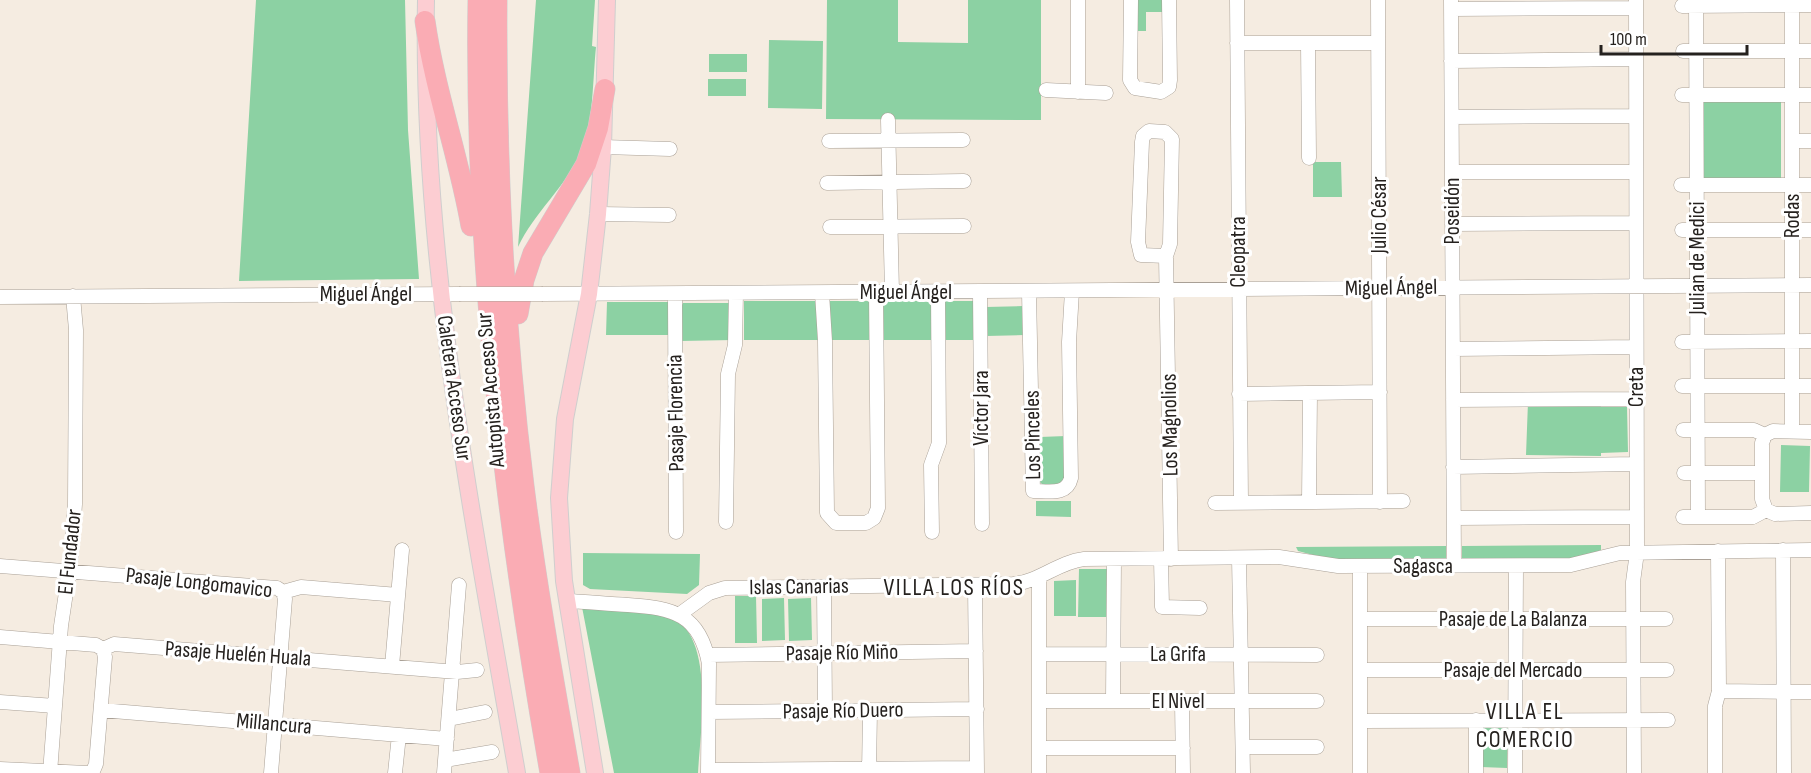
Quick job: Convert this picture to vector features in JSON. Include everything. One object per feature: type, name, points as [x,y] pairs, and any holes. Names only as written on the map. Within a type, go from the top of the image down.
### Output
[{"type":"highway","name":"Autopista Acceso Sur","points":[[478,0],[479,161],[488,313],[509,518],[550,773]]},
{"type":"highway","name":"Autopista Acceso Sur","points":[[497,0],[500,184],[513,382],[538,588],[570,773]]},
{"type":"highway","points":[[425,21],[432,65],[464,189],[488,313]]},
{"type":"highway","points":[[513,382],[518,317],[528,267],[538,242],[586,164],[598,128],[605,89]]},
{"type":"main road","name":"Caletera Acceso Sur","points":[[426,0],[426,120],[450,294],[459,434],[518,773]]},
{"type":"main road","points":[[595,773],[567,601],[559,524],[562,445],[568,396],[589,294],[598,214],[603,147],[607,0]]},
{"type":"street","points":[[1078,0],[1078,92]]},
{"type":"street","points":[[1131,0],[1130,80],[1135,88],[1161,92],[1169,87],[1170,80],[1169,0]]},
{"type":"street","name":"Cleopatra","points":[[1237,0],[1241,503]]},
{"type":"street","name":"Julio César","points":[[1378,0],[1380,502]]},
{"type":"street","points":[[1691,4],[1792,3],[1811,5]]},
{"type":"street","name":"Rodas","points":[[1792,3],[1792,432]]},
{"type":"street","points":[[1451,5],[1636,4]]},
{"type":"street","name":"Creta","points":[[1634,773],[1633,582],[1637,552],[1636,4]]},
{"type":"street","name":"Julian de Medici","points":[[1691,4],[1689,95],[1697,185],[1698,517]]},
{"type":"street","name":"Poseidón","points":[[1451,5],[1454,566]]},
{"type":"street","points":[[1237,43],[1378,43]]},
{"type":"street","points":[[1308,43],[1309,158]]},
{"type":"street","points":[[1690,51],[1811,51]]},
{"type":"street","points":[[1451,61],[1636,59]]},
{"type":"street","points":[[1046,90],[1106,93]]},
{"type":"street","points":[[1689,95],[1811,95]]},
{"type":"street","points":[[1452,117],[1636,116]]},
{"type":"street","points":[[888,120],[892,292]]},
{"type":"street","name":"Los Magnolios","points":[[1166,256],[1141,255],[1138,242],[1142,142],[1143,136],[1149,131],[1165,132],[1172,140],[1170,244],[1166,256],[1166,559],[1162,607],[1200,608]]},
{"type":"street","points":[[828,141],[963,140]]},
{"type":"street","points":[[1792,141],[1811,141]]},
{"type":"street","points":[[603,147],[670,149]]},
{"type":"street","points":[[1452,172],[1636,172]]},
{"type":"street","points":[[827,183],[964,181]]},
{"type":"street","points":[[1681,185],[1811,185]]},
{"type":"street","points":[[598,214],[669,216]]},
{"type":"street","points":[[1452,224],[1636,223]]},
{"type":"street","points":[[830,227],[964,226]]},
{"type":"street","points":[[1682,230],[1811,230]]},
{"type":"street","name":"Miguel Ángel","points":[[0,297],[1811,285]]},
{"type":"street","name":"Los Pinceles","points":[[1029,291],[1033,491],[1058,492],[1068,486],[1071,478],[1069,342],[1072,291]]},
{"type":"street","points":[[822,293],[825,342],[827,513],[836,522],[866,523],[874,518],[878,508],[876,292]]},
{"type":"street","points":[[932,532],[931,465],[939,443],[938,292]]},
{"type":"street","name":"Víctor Jara","points":[[980,292],[982,524]]},
{"type":"street","points":[[726,522],[728,374],[735,345],[736,293]]},
{"type":"street","name":"Pasaje Florencia","points":[[675,294],[676,532]]},
{"type":"street","name":"El Fundador","points":[[50,772],[60,642],[76,488],[76,330],[79,296]]},
{"type":"street","points":[[1682,342],[1811,341]]},
{"type":"street","points":[[1453,349],[1636,347]]},
{"type":"street","points":[[1682,386],[1811,386]]},
{"type":"street","points":[[1239,394],[1380,392]]},
{"type":"street","points":[[1309,502],[1310,393]]},
{"type":"street","points":[[1453,400],[1636,399]]},
{"type":"street","points":[[1683,430],[1754,430],[1765,435]]},
{"type":"street","points":[[1811,432],[1773,431],[1765,435],[1762,443],[1762,503],[1766,510],[1775,514],[1811,513]]},
{"type":"street","points":[[1453,467],[1636,464]]},
{"type":"street","points":[[1684,473],[1762,473]]},
{"type":"street","points":[[1215,503],[1403,501]]},
{"type":"street","points":[[1683,517],[1753,517],[1766,510]]},
{"type":"street","points":[[1454,518],[1636,517]]},
{"type":"street","points":[[392,666],[402,550]]},
{"type":"street","points":[[1783,550],[1784,773]]},
{"type":"street","name":"Sagasca","points":[[1039,577],[1068,562],[1114,559],[1292,557],[1328,565],[1516,566],[1580,565],[1612,554],[1637,552],[1811,550]]},
{"type":"street","points":[[1715,773],[1715,706],[1719,691],[1718,551]]},
{"type":"street","points":[[1239,558],[1243,654],[1243,773]]},
{"type":"street","points":[[1113,701],[1114,559]]},
{"type":"street","name":"Pasaje Longomavico","points":[[0,566],[277,588],[283,592],[301,587],[398,595]]},
{"type":"street","points":[[1360,566],[1360,773]]},
{"type":"street","points":[[1515,773],[1516,566]]},
{"type":"street","points":[[1039,577],[1039,773]]},
{"type":"street","name":"Islas Canarias","points":[[680,614],[704,596],[720,589],[1019,584],[1039,577]]},
{"type":"street","points":[[459,585],[445,766],[492,752]]},
{"type":"street","points":[[567,601],[662,608],[680,614],[698,634],[708,655],[708,772],[977,771],[975,585]]},
{"type":"street","points":[[824,587],[825,711]]},
{"type":"street","points":[[272,773],[285,596],[283,592]]},
{"type":"street","name":"Pasaje de La Balanza","points":[[1360,619],[1666,619]]},
{"type":"street","name":"Pasaje Huelén Huala","points":[[0,637],[96,645],[103,649],[114,644],[453,672],[477,670]]},
{"type":"street","points":[[0,769],[91,772],[96,764],[105,654],[103,649]]},
{"type":"street","name":"Pasaje Río Miño","points":[[708,655],[976,651]]},
{"type":"street","name":"La Grifa","points":[[1039,654],[1317,655]]},
{"type":"street","name":"Pasaje del Mercado","points":[[1360,670],[1667,670]]},
{"type":"street","points":[[1719,691],[1811,692]]},
{"type":"street","name":"El Nivel","points":[[1039,701],[1317,701]]},
{"type":"street","points":[[1182,701],[1183,773]]},
{"type":"street","points":[[0,702],[55,706]]},
{"type":"street","name":"Pasaje Río Duero","points":[[709,712],[976,709]]},
{"type":"street","name":"Millancura","points":[[100,710],[447,739]]},
{"type":"street","points":[[869,771],[870,710]]},
{"type":"street","points":[[449,719],[485,712]]},
{"type":"street","points":[[1476,720],[1476,773]]},
{"type":"street","points":[[1360,721],[1668,720]]},
{"type":"street","points":[[395,773],[399,735]]},
{"type":"street","points":[[1243,747],[1317,747]]},
{"type":"street","points":[[1039,748],[1183,748]]},
{"type":"green space","points":[[256,0],[405,0],[408,130],[419,279],[239,281]]},
{"type":"green space","points":[[536,0],[595,0],[592,46],[596,47],[586,142],[575,165],[532,223],[518,247]]},
{"type":"green space","points":[[827,0],[898,0],[898,42],[968,43],[968,0],[1041,0],[1041,120],[826,119]]},
{"type":"green space","points":[[1133,0],[1165,0],[1165,12],[1146,12],[1146,31],[1133,31]]},
{"type":"green space","points":[[769,40],[823,41],[822,109],[768,108]]},
{"type":"green space","points":[[709,54],[747,54],[747,72],[709,72]]},
{"type":"green space","points":[[708,79],[746,79],[746,96],[708,96]]},
{"type":"green space","points":[[1701,99],[1781,99],[1781,182],[1701,183]]},
{"type":"green space","points":[[1313,162],[1341,162],[1342,197],[1313,197]]},
{"type":"green space","points":[[744,301],[976,301],[976,340],[744,340]]},
{"type":"green space","points":[[607,302],[669,302],[670,335],[606,335]]},
{"type":"green space","points":[[683,303],[733,303],[733,340],[680,341],[680,309]]},
{"type":"green space","points":[[1023,306],[1024,335],[986,336],[986,307]]},
{"type":"green space","points":[[1528,402],[1600,403],[1601,407],[1627,407],[1628,452],[1601,453],[1601,456],[1526,455]]},
{"type":"green space","points":[[1066,436],[1066,484],[1045,487],[1040,482],[1040,437]]},
{"type":"green space","points":[[1781,445],[1810,446],[1809,492],[1780,492]]},
{"type":"green space","points":[[1036,501],[1071,501],[1071,517],[1036,516]]},
{"type":"green space","points":[[1601,545],[1601,550],[1580,559],[1462,560],[1462,546]]},
{"type":"green space","points":[[1446,546],[1446,560],[1332,560],[1298,551],[1296,547]]},
{"type":"green space","points":[[583,553],[700,554],[699,585],[687,594],[590,589],[583,585]]},
{"type":"green space","points":[[1079,569],[1108,569],[1107,617],[1078,617]]},
{"type":"green space","points":[[1076,580],[1076,616],[1054,616],[1054,581]]},
{"type":"green space","points":[[735,596],[756,596],[757,643],[735,643]]},
{"type":"green space","points":[[784,598],[785,640],[762,641],[762,599]]},
{"type":"green space","points":[[811,598],[812,640],[789,641],[788,599]]},
{"type":"green space","points":[[582,607],[670,616],[684,627],[694,643],[700,664],[702,711],[698,773],[614,773]]},
{"type":"green space","points":[[1481,726],[1508,726],[1507,768],[1481,767]]},
{"type":"district","name":"VILLA LOS RÍOS","points":[[954,587]]},
{"type":"district","name":"VILLA EL COMERCIO","points":[[1525,725]]}]
